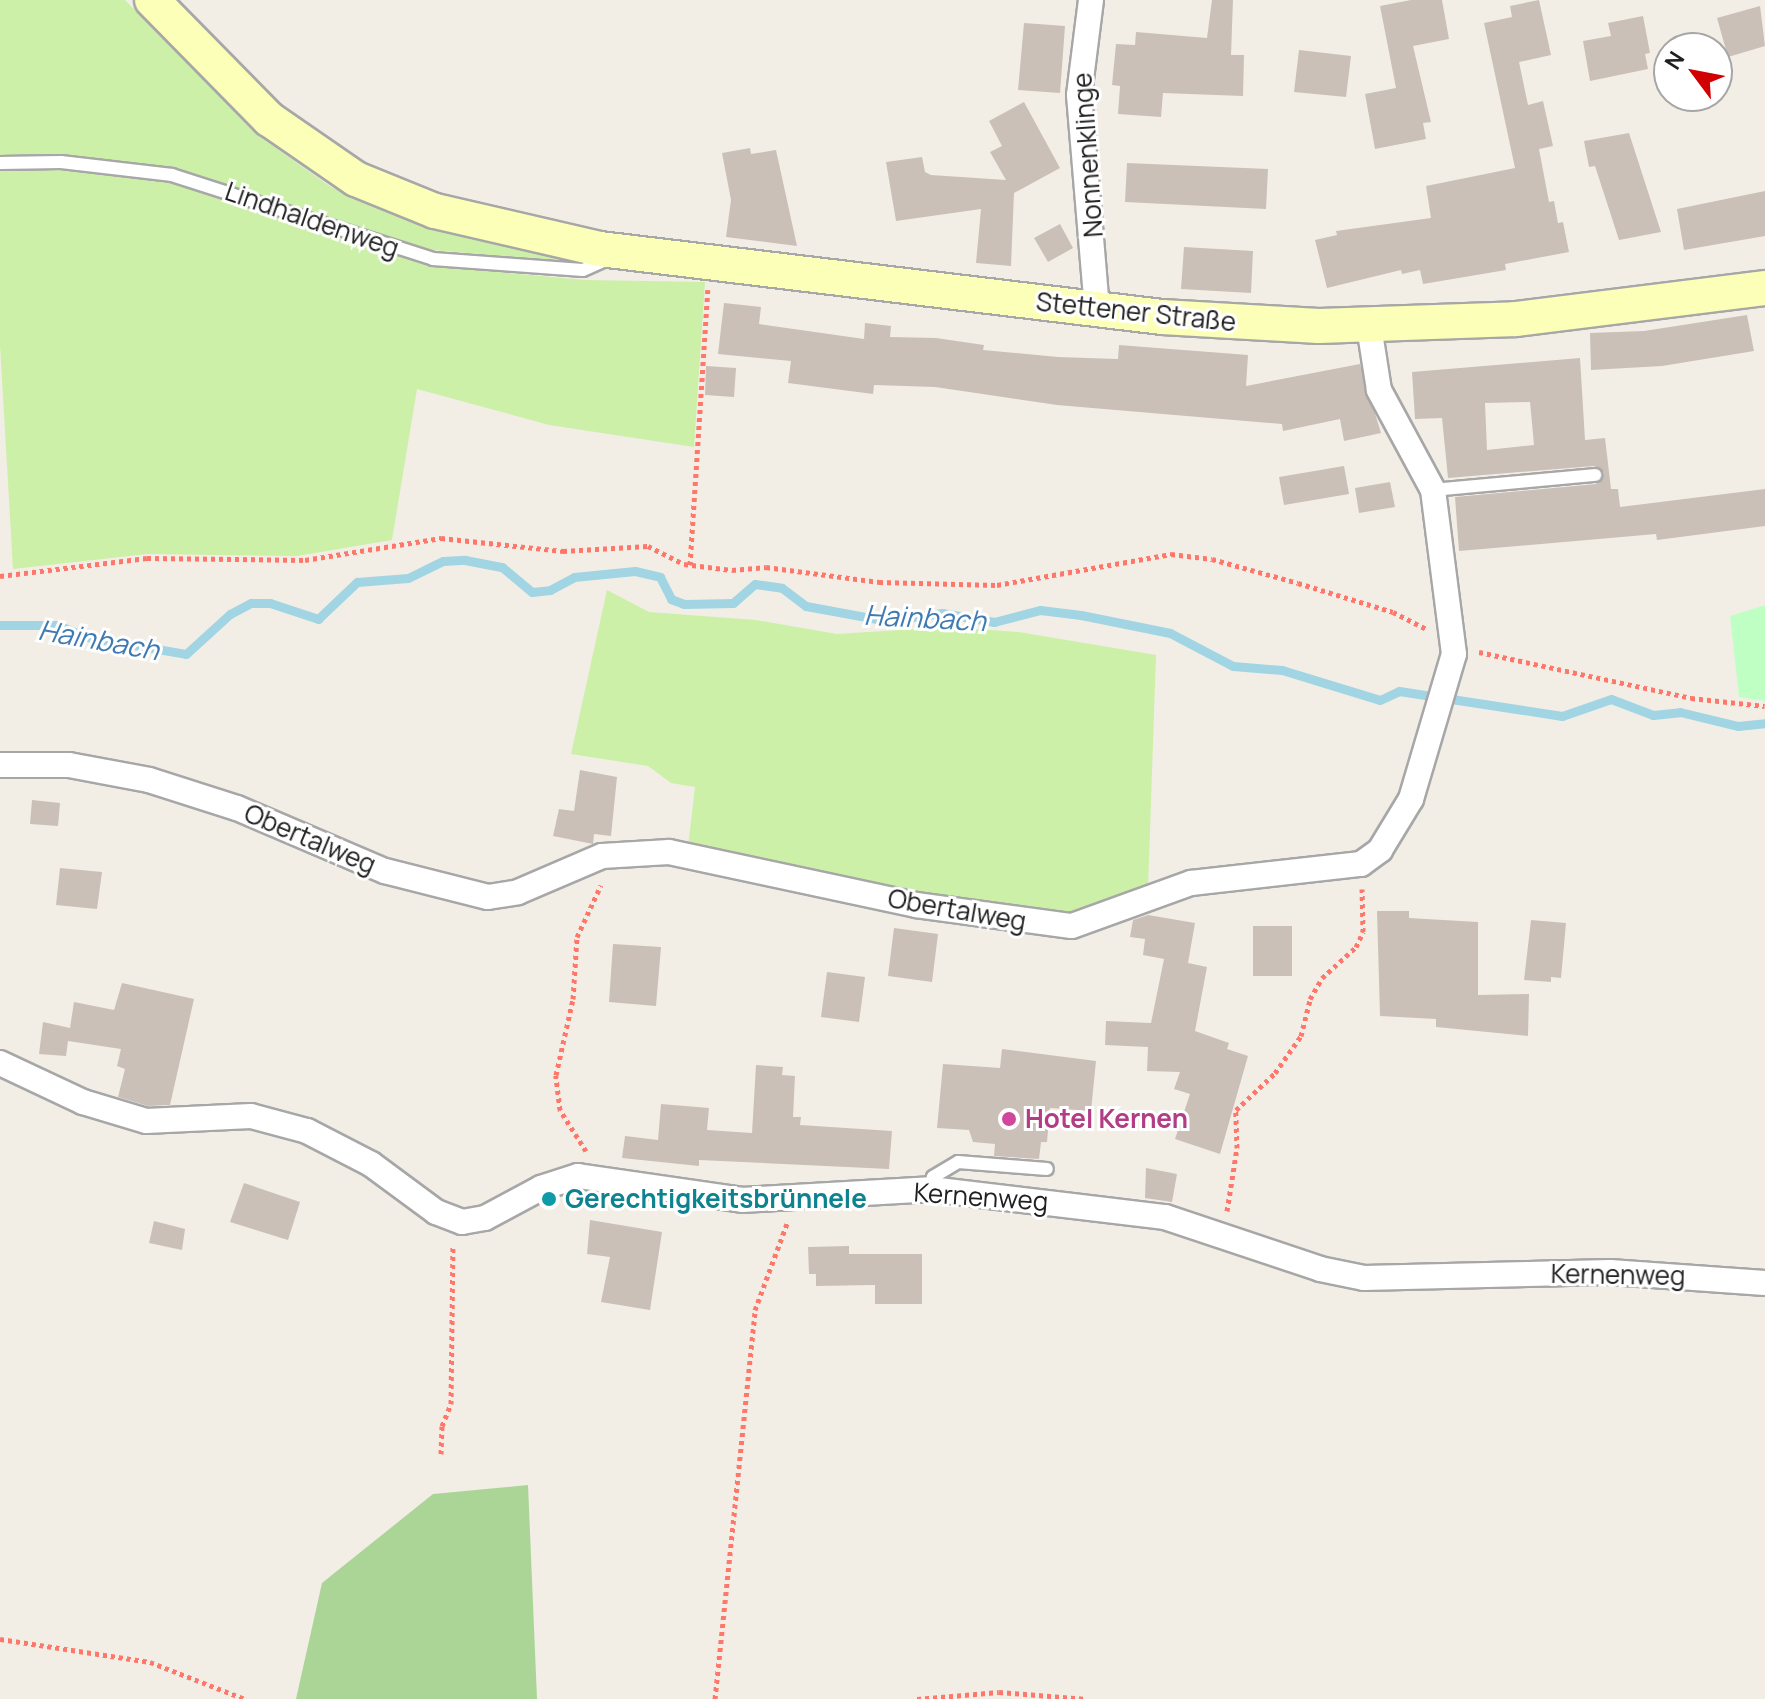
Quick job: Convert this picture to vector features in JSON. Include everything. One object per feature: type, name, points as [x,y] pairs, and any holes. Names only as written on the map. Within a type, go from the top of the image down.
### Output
[{"type":"main road","name":"Stettener Straße","points":[[152,0],[239,91],[300,144],[394,198],[509,230],[619,251],[1097,310],[1213,321],[1369,326],[1592,312],[1765,288]]},
{"type":"street","name":"Nonnenklinge","points":[[1091,0],[1079,95],[1097,310]]},
{"type":"street","points":[[1361,864],[1380,850],[1405,811],[1450,680],[1454,643],[1433,490],[1379,390],[1369,326]]},
{"type":"street","name":"Obertalweg","points":[[0,765],[81,767],[172,786],[237,808],[358,861],[474,896],[518,892],[587,861],[640,852],[700,856],[916,905],[1059,926],[1097,921],[1191,883],[1361,864]]},
{"type":"street","points":[[0,1063],[83,1102],[146,1121],[251,1116],[307,1131],[356,1155],[456,1221]]},
{"type":"street","name":"Kernenweg","points":[[456,1221],[485,1218],[562,1179],[603,1179],[709,1197],[797,1197],[930,1189],[1123,1209],[1223,1234],[1320,1269],[1364,1278],[1610,1272],[1765,1283]]},
{"type":"lane","name":"Lindhaldenweg","points":[[0,163],[61,162],[172,175],[441,260],[589,270],[619,251]]},
{"type":"lane","points":[[1433,490],[1595,475]]},
{"type":"lane","points":[[930,1189],[933,1177],[958,1162],[1047,1169]]},
{"type":"path","points":[[690,565],[709,260]]},
{"type":"path","points":[[0,576],[147,558],[296,561],[441,538],[563,551],[648,546],[690,565],[736,570],[766,567],[879,582],[1003,586],[1151,555],[1181,555],[1224,562],[1393,612],[1454,643],[1636,687],[1765,706]]},
{"type":"path","points":[[603,1179],[560,1110],[557,1065],[573,999],[577,937],[585,912],[606,879],[640,852]]},
{"type":"path","points":[[1223,1234],[1237,1148],[1236,1110],[1275,1073],[1301,1036],[1317,985],[1353,953],[1362,936],[1361,864]]},
{"type":"path","points":[[715,1699],[755,1310],[797,1197]]},
{"type":"path","points":[[441,1454],[442,1426],[451,1404],[456,1221]]},
{"type":"path","points":[[0,1639],[150,1662],[245,1699]]},
{"type":"path","points":[[917,1699],[999,1692],[1087,1699]]},
{"type":"green space","points":[[0,0],[125,0],[256,134],[331,187],[430,229],[572,262],[421,249],[216,181],[150,165],[68,156],[0,157]]},
{"type":"green space","points":[[56,169],[186,185],[431,266],[585,280],[705,282],[694,447],[549,425],[417,389],[392,540],[297,556],[147,554],[13,569],[0,345],[0,170]]},
{"type":"green space","points":[[607,590],[649,612],[756,620],[837,634],[947,627],[1019,632],[1156,655],[1148,890],[1085,918],[957,904],[688,847],[695,787],[671,783],[648,766],[571,754]]},
{"type":"green space","points":[[1765,605],[1765,701],[1739,697],[1730,616]]},
{"type":"green space","points":[[528,1485],[537,1699],[296,1699],[322,1583],[433,1494]]},
{"type":"building","points":[[1212,0],[1233,0],[1231,55],[1244,55],[1243,96],[1163,93],[1161,117],[1118,114],[1120,86],[1112,85],[1116,44],[1135,45],[1136,32],[1207,38]]},
{"type":"building","points":[[1411,0],[1442,0],[1449,39],[1413,46],[1431,122],[1423,123],[1426,139],[1375,149],[1365,94],[1396,88],[1380,6]]},
{"type":"building","points":[[1539,0],[1551,55],[1519,62],[1528,105],[1543,101],[1553,146],[1539,149],[1549,202],[1554,201],[1558,223],[1563,222],[1569,252],[1505,264],[1506,270],[1423,284],[1420,270],[1402,274],[1401,270],[1327,288],[1315,240],[1337,235],[1336,231],[1431,218],[1426,186],[1515,168],[1484,23],[1512,17],[1510,6]]},
{"type":"building","points":[[1760,6],[1765,46],[1733,56],[1733,32],[1721,32],[1717,18]]},
{"type":"building","points":[[1643,16],[1650,53],[1645,54],[1648,69],[1590,81],[1583,41],[1611,36],[1608,23]]},
{"type":"building","points":[[1024,23],[1065,26],[1060,93],[1018,90]]},
{"type":"building","points":[[1299,50],[1351,56],[1346,97],[1294,92]]},
{"type":"building","points":[[1024,102],[1060,168],[1014,193],[1011,266],[976,263],[981,209],[896,221],[886,162],[922,157],[925,172],[931,175],[1006,180],[990,152],[1002,146],[989,121]]},
{"type":"building","points":[[1629,133],[1661,232],[1619,240],[1595,166],[1589,167],[1584,141]]},
{"type":"building","points":[[750,148],[751,154],[776,150],[797,246],[726,237],[731,200],[722,153]]},
{"type":"building","points":[[1127,163],[1268,169],[1266,209],[1125,202]]},
{"type":"building","points":[[1765,191],[1765,236],[1684,250],[1677,209]]},
{"type":"building","points":[[1060,224],[1073,248],[1048,262],[1034,238]]},
{"type":"building","points":[[1184,247],[1253,251],[1251,293],[1181,289]]},
{"type":"building","points":[[724,303],[761,307],[759,324],[864,339],[865,323],[891,326],[890,337],[936,338],[984,345],[983,350],[1058,357],[1118,359],[1119,345],[1248,355],[1246,386],[1360,364],[1381,433],[1344,441],[1340,419],[1283,431],[1282,424],[1057,405],[935,387],[874,385],[873,394],[788,383],[791,361],[718,354]]},
{"type":"building","points":[[1747,315],[1754,351],[1662,366],[1591,370],[1590,333],[1644,331]]},
{"type":"building","points":[[1580,358],[1585,440],[1605,438],[1611,489],[1618,489],[1620,507],[1765,489],[1765,526],[1657,540],[1656,534],[1459,551],[1455,497],[1596,484],[1604,473],[1594,466],[1448,478],[1442,418],[1415,419],[1412,372]],"holes":[[[1530,402],[1534,445],[1487,450],[1485,403]]]},
{"type":"building","points":[[706,366],[736,368],[734,397],[705,395]]},
{"type":"building","points":[[1344,466],[1349,494],[1284,505],[1279,477]]},
{"type":"building","points":[[1390,482],[1395,507],[1359,513],[1355,488]]},
{"type":"building","points":[[580,770],[617,777],[611,836],[594,834],[593,844],[553,836],[559,809],[574,811]]},
{"type":"building","points":[[32,800],[60,803],[58,826],[30,824]]},
{"type":"building","points":[[60,868],[102,872],[97,909],[56,905]]},
{"type":"building","points":[[1377,911],[1409,911],[1409,918],[1478,922],[1478,995],[1529,994],[1528,1036],[1436,1027],[1436,1019],[1380,1016]]},
{"type":"building","points":[[1148,915],[1195,923],[1188,963],[1207,967],[1195,1031],[1229,1043],[1227,1049],[1248,1056],[1220,1154],[1175,1139],[1190,1094],[1174,1089],[1180,1072],[1147,1071],[1148,1047],[1105,1045],[1106,1021],[1151,1023],[1164,959],[1143,955],[1145,939],[1130,937],[1133,920]]},
{"type":"building","points":[[1531,920],[1566,923],[1561,978],[1551,977],[1551,982],[1524,980]]},
{"type":"building","points":[[1253,926],[1292,926],[1292,976],[1253,976]]},
{"type":"building","points":[[894,928],[938,934],[932,982],[888,976]]},
{"type":"building","points":[[613,944],[661,947],[656,1006],[609,1002]]},
{"type":"building","points":[[827,972],[865,977],[859,1022],[821,1017]]},
{"type":"building","points":[[122,983],[194,999],[170,1105],[148,1106],[118,1097],[125,1069],[117,1066],[121,1049],[68,1041],[66,1056],[39,1054],[43,1022],[70,1028],[74,1002],[114,1010]]},
{"type":"building","points":[[1002,1049],[1096,1061],[1091,1111],[1050,1108],[1047,1142],[1041,1142],[1039,1159],[994,1156],[995,1144],[973,1142],[969,1130],[937,1128],[943,1064],[1000,1068]]},
{"type":"building","points":[[756,1065],[783,1067],[782,1075],[795,1076],[793,1117],[801,1117],[800,1125],[892,1131],[889,1169],[699,1160],[699,1166],[622,1158],[625,1136],[658,1140],[661,1104],[709,1108],[707,1130],[752,1133]]},
{"type":"building","points":[[1146,1168],[1177,1174],[1172,1202],[1145,1198]]},
{"type":"building","points":[[244,1183],[300,1202],[288,1240],[230,1222]]},
{"type":"building","points":[[590,1220],[662,1232],[650,1310],[601,1302],[610,1257],[587,1254]]},
{"type":"building","points":[[154,1221],[185,1229],[182,1250],[149,1243]]},
{"type":"building","points":[[849,1246],[849,1254],[922,1254],[922,1304],[875,1304],[875,1285],[816,1286],[816,1274],[809,1274],[808,1247]]},
{"type":"waterway","name":"Hainbach","points":[[0,625],[57,625],[87,637],[186,654],[230,614],[251,603],[270,603],[318,619],[357,582],[408,578],[443,561],[465,560],[502,567],[532,592],[550,590],[574,577],[635,571],[660,577],[671,599],[684,604],[733,603],[755,584],[782,588],[806,606],[887,621],[942,613],[994,622],[1040,610],[1081,615],[1170,633],[1233,666],[1282,670],[1380,700],[1399,691],[1562,716],[1611,699],[1653,715],[1680,712],[1738,726],[1765,723]]},
{"type":"place","name":"Hotel Kernen","points":[[1009,1119]]},
{"type":"place","name":"Gerechtigkeitsbrünnele","points":[[549,1199]]}]
